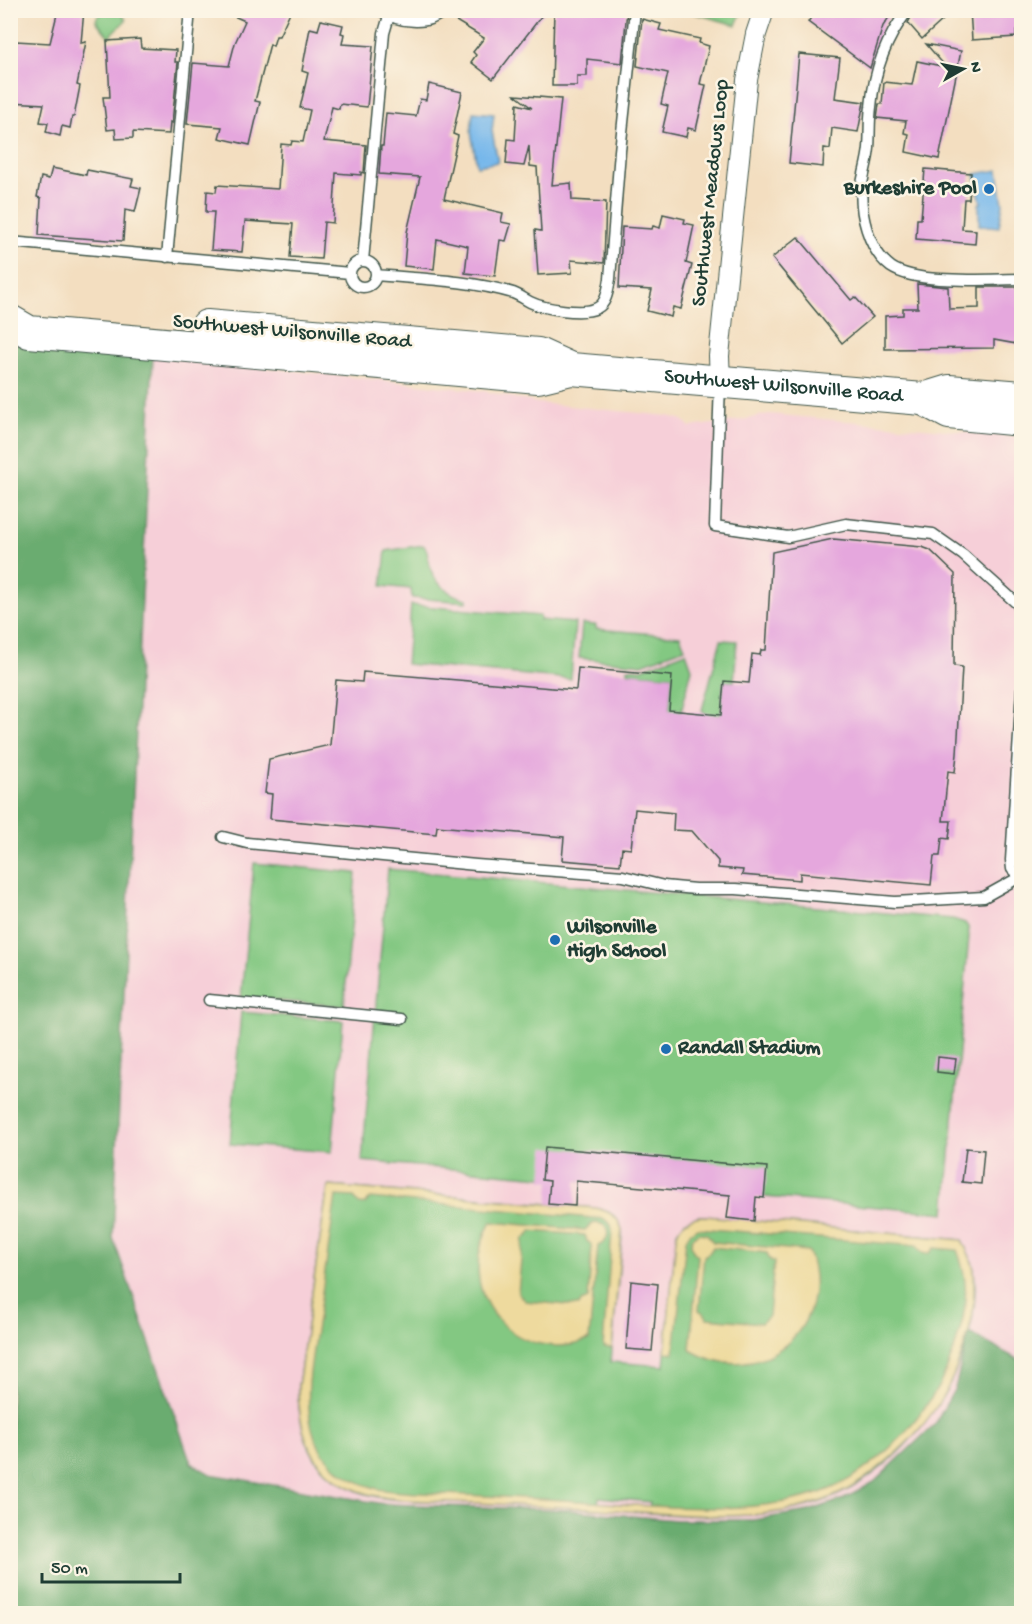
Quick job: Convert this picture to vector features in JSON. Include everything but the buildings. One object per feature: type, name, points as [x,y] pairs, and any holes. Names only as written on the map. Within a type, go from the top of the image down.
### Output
[{"type":"main road","name":"Southwest Wilsonville Road","points":[[10,319],[29,332],[538,378],[571,369],[923,399],[949,391],[1022,397]]},
{"type":"main road","name":"Southwest Wilsonville Road","points":[[923,399],[949,413],[1022,420]]},
{"type":"street","name":"Southwest Meadows Loop","points":[[720,382],[719,356],[747,80],[756,34],[764,10]]},
{"type":"lane","points":[[167,257],[190,10]]},
{"type":"lane","points":[[363,261],[385,13],[414,21],[440,15],[444,10]]},
{"type":"lane","points":[[376,275],[442,280],[516,293],[542,307],[585,312],[599,307],[606,298],[610,279],[620,151],[635,10]]},
{"type":"lane","points":[[908,10],[888,40],[877,72],[871,106],[867,168],[862,184],[865,228],[878,254],[891,267],[909,276],[1022,279]]},
{"type":"lane","points":[[10,242],[350,273]]},
{"type":"lane","points":[[363,261],[372,265],[376,275],[370,284],[361,286],[354,283],[350,273],[354,265],[363,261]]},
{"type":"lane","points":[[720,382],[715,526],[788,537],[846,524],[933,534],[963,555],[1022,608]]},
{"type":"lane","points":[[223,837],[247,843],[476,866],[623,876],[664,886],[685,888],[736,889],[895,902],[984,897],[1020,879],[1012,869],[1011,860],[1022,689]]},
{"type":"lane","points":[[209,1000],[402,1019]]},
{"type":"shaded area","name":"Wilsonville High School","points":[[153,356],[484,391],[538,403],[669,416],[683,420],[690,427],[769,414],[1021,437],[1021,1361],[969,1334],[955,1388],[935,1424],[874,1482],[844,1499],[809,1511],[753,1520],[676,1520],[567,1510],[384,1504],[210,1474],[191,1463],[113,1238]]},
{"type":"green space","points":[[105,11],[120,11],[126,20],[109,37],[96,21],[97,17]]},
{"type":"green space","points":[[686,11],[742,11],[736,25]]},
{"type":"green space","points":[[15,344],[153,356],[113,1238],[191,1463],[210,1474],[384,1504],[567,1510],[676,1520],[753,1520],[809,1511],[844,1499],[874,1482],[935,1424],[955,1388],[969,1333],[1021,1361],[1022,1613],[11,1614],[10,358]]},
{"type":"green space","points":[[423,545],[427,551],[431,571],[438,582],[448,591],[467,599],[467,602],[412,598],[411,589],[382,586],[386,551]]},
{"type":"green space","points":[[411,605],[540,616],[540,620],[575,623],[571,679],[406,664]]},
{"type":"green space","points":[[582,624],[596,625],[596,629],[680,636],[685,648],[642,664],[579,658]]},
{"type":"green space","points":[[721,640],[737,641],[734,682],[724,681],[720,731],[705,730],[706,714],[702,710]]},
{"type":"green space","points":[[686,652],[692,669],[680,716],[669,715],[672,676],[628,672],[628,668],[642,669]]},
{"type":"green space","points":[[254,863],[356,873],[344,1006],[241,998]]},
{"type":"green space","name":"Randall Stadium","points":[[388,869],[953,919],[965,923],[969,936],[945,1213],[362,1161]]},
{"type":"green space","points":[[241,1012],[343,1021],[332,1152],[230,1144]]},
{"type":"green space","points":[[328,1186],[583,1207],[599,1209],[612,1214],[617,1219],[622,1235],[611,1362],[664,1366],[677,1232],[686,1221],[699,1216],[962,1240],[974,1270],[974,1307],[966,1344],[951,1381],[930,1415],[904,1446],[875,1473],[842,1493],[808,1506],[769,1513],[709,1516],[649,1513],[650,1502],[599,1497],[597,1509],[382,1498],[343,1484],[323,1469],[309,1446],[300,1416],[298,1386]]},
{"type":"sand","points":[[328,1186],[596,1208],[612,1215],[621,1225],[622,1230],[612,1348],[603,1347],[612,1231],[611,1225],[604,1219],[370,1198],[365,1204],[361,1204],[354,1197],[336,1196],[311,1367],[310,1418],[316,1440],[328,1460],[349,1477],[378,1489],[412,1493],[663,1507],[734,1507],[801,1499],[830,1489],[851,1478],[880,1457],[905,1432],[929,1402],[953,1353],[962,1324],[966,1295],[962,1265],[957,1250],[934,1248],[925,1254],[917,1246],[697,1228],[686,1240],[674,1353],[665,1352],[677,1233],[686,1221],[695,1217],[706,1216],[962,1240],[974,1271],[972,1320],[963,1351],[949,1385],[922,1426],[897,1452],[864,1479],[841,1493],[814,1504],[754,1515],[722,1516],[421,1501],[377,1496],[350,1487],[326,1471],[311,1450],[302,1426],[298,1386]]},
{"type":"sand","points":[[491,1222],[585,1230],[595,1223],[606,1227],[608,1233],[606,1238],[598,1246],[589,1340],[561,1346],[536,1343],[514,1333],[496,1317],[484,1297],[478,1273],[480,1248]],"holes":[[[531,1231],[585,1235],[587,1241],[592,1245],[588,1299],[581,1302],[579,1306],[525,1301],[518,1293],[523,1239]]]},
{"type":"sand","points":[[707,1234],[713,1242],[808,1251],[814,1279],[812,1304],[802,1327],[786,1344],[766,1357],[742,1363],[716,1361],[690,1350],[698,1256],[691,1244],[695,1235]],"holes":[[[713,1247],[767,1253],[769,1259],[774,1262],[769,1316],[761,1323],[707,1318],[699,1310],[704,1256]]]},
{"type":"water","points":[[473,112],[494,114],[492,131],[498,162],[477,166],[471,132]]},
{"type":"water","name":"Burkeshire Pool","points":[[998,170],[1003,204],[999,227],[979,225],[979,204],[981,203],[975,174]]},
{"type":"place","name":"Burkeshire Pool","points":[[989,189]]},
{"type":"place","name":"Wilsonville High School","points":[[555,940]]},
{"type":"place","name":"Randall Stadium","points":[[666,1049]]}]
